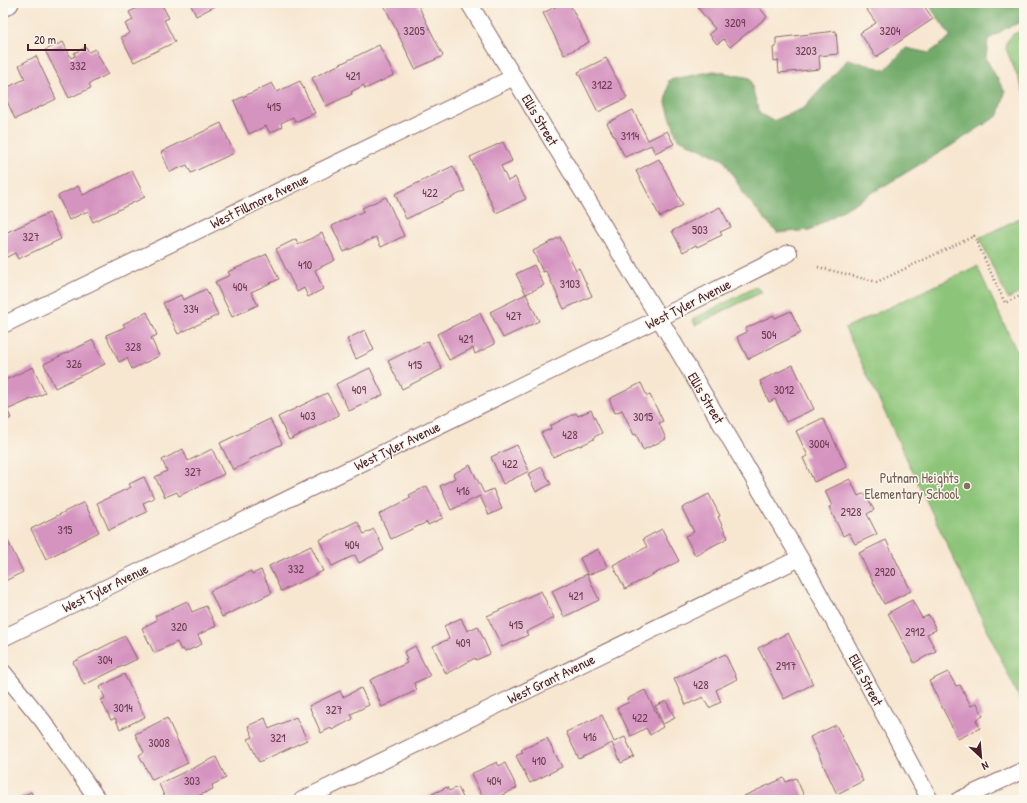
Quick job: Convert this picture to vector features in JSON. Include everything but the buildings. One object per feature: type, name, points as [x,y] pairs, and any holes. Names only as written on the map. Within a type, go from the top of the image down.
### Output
[{"type":"street","points":[[3,6],[8,3]]},
{"type":"street","name":"Ellis Street","points":[[469,3],[659,318],[800,558],[930,800]]},
{"type":"street","name":"West Fillmore Avenue","points":[[3,326],[514,77]]},
{"type":"street","name":"West Tyler Avenue","points":[[3,638],[789,253]]},
{"type":"street","name":"West Grant Avenue","points":[[302,800],[800,558]]},
{"type":"street","points":[[3,672],[43,720],[98,800]]},
{"type":"street","points":[[959,800],[1024,770]]},
{"type":"path","points":[[818,267],[877,282],[974,236],[1005,303],[1024,294]]},
{"type":"green space","points":[[929,3],[1024,3],[1024,21],[1006,28],[988,40],[986,59],[1005,92],[999,115],[949,147],[810,230],[777,233],[745,196],[724,160],[677,138],[666,103],[669,80],[714,71],[750,78],[759,113],[773,121],[804,108],[848,59],[885,70],[906,48],[929,53],[951,37]]},
{"type":"green space","points":[[1024,30],[1024,92],[1006,49],[1007,41],[1013,34]]},
{"type":"green space","points":[[1024,216],[1024,291],[1008,299],[979,238]]},
{"type":"green space","points":[[977,266],[1024,367],[1024,708],[845,328]]},
{"type":"green space","points":[[756,287],[762,292],[695,325],[693,319]]},
{"type":"place","name":"Putnam Heights Elementary School","points":[[967,486]]}]
